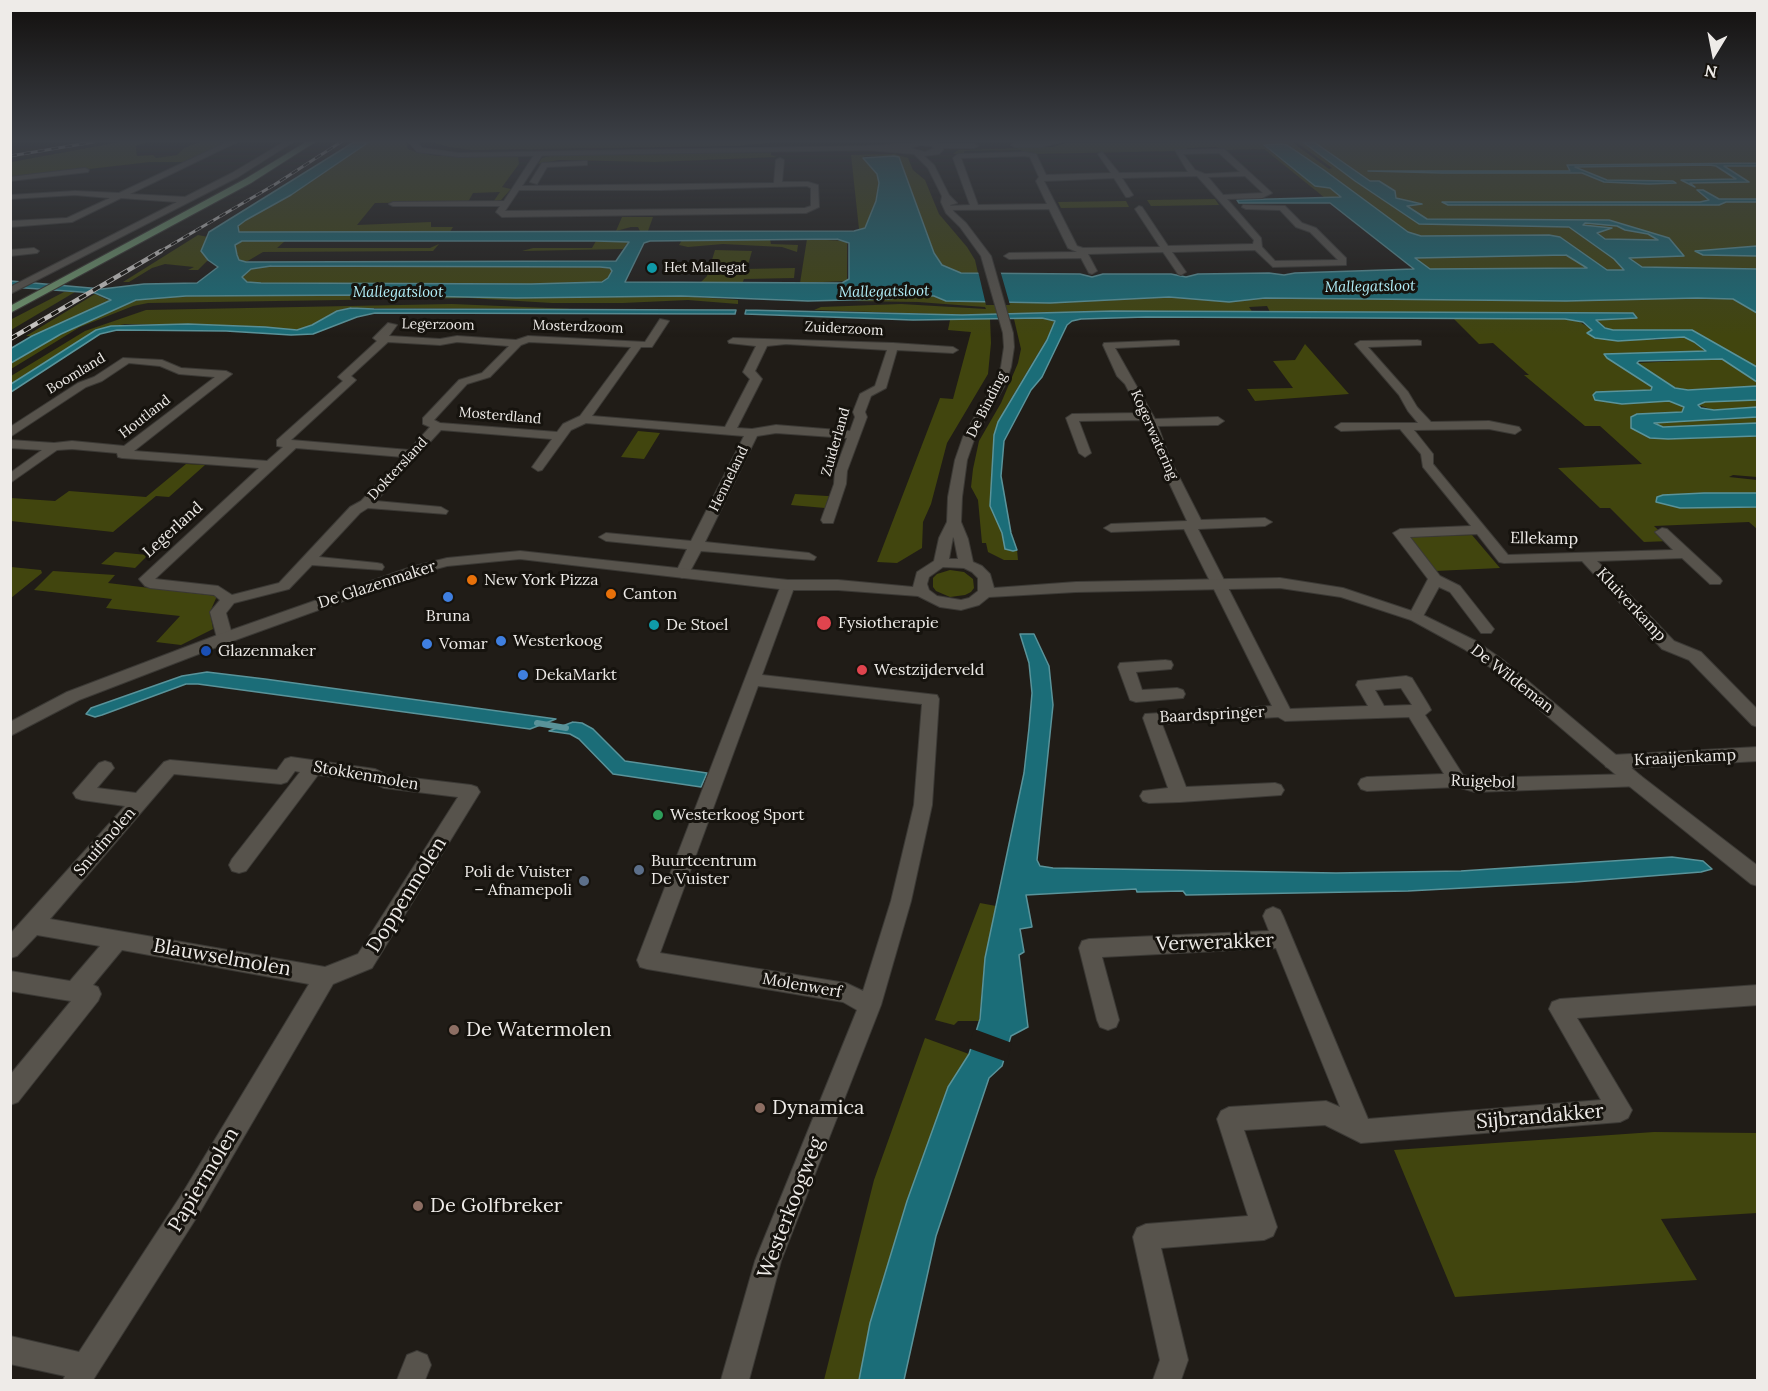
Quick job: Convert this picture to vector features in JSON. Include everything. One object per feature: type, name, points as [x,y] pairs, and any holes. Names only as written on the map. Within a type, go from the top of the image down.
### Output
[{"type":"main road","points":[[10,301],[32,287],[185,207]]},
{"type":"main road","points":[[10,310],[32,287],[195,207]]},
{"type":"street","points":[[10,224],[69,220],[97,207]]},
{"type":"street","points":[[32,287],[177,207]]},
{"type":"street","points":[[503,207],[500,212],[502,214],[729,212],[812,210],[815,207]]},
{"type":"street","points":[[729,212],[730,207]]},
{"type":"street","points":[[952,208],[982,207]]},
{"type":"street","points":[[1051,207],[1073,249],[1083,253],[1092,271]]},
{"type":"street","points":[[1009,256],[1257,247],[1273,264],[1343,263],[1343,260],[1314,230],[1299,225],[1282,208],[1230,207]]},
{"type":"street","points":[[1230,207],[1258,240],[1257,247]]},
{"type":"street","name":"De Binding","points":[[941,563],[946,538],[954,522],[955,497],[961,460],[969,437],[999,385],[1006,367],[1009,348],[1006,323],[991,269],[980,246],[952,208]]},
{"type":"street","points":[[1139,209],[1181,272]]},
{"type":"street","points":[[10,253],[34,251]]},
{"type":"street","name":"Mosterdland","points":[[538,467],[567,427],[584,419],[647,345],[664,321]]},
{"type":"street","name":"Legerzoom","points":[[392,325],[378,338],[440,342],[457,339],[517,343]]},
{"type":"street","points":[[386,338],[344,377],[350,380],[281,443],[412,454]]},
{"type":"street","name":"Mosterdzoom","points":[[517,343],[528,339],[647,345]]},
{"type":"street","name":"Zuiderzoom","points":[[733,341],[763,343],[786,341],[953,350]]},
{"type":"street","name":"Doktersland","points":[[229,600],[284,586],[355,510],[366,504],[438,426],[427,420],[463,382],[486,375],[517,343]]},
{"type":"street","name":"Henneland","points":[[729,431],[756,379],[748,372],[763,343]]},
{"type":"street","name":"Kogerwatering","points":[[1175,343],[1108,345],[1149,420],[1218,584]]},
{"type":"street","points":[[1417,343],[1360,344],[1404,394],[1412,409],[1428,426]]},
{"type":"street","name":"Zuiderland","points":[[828,520],[840,484],[841,471],[861,417],[859,412],[866,394],[880,388],[893,346]]},
{"type":"street","name":"Boomland","points":[[10,433],[82,385],[98,379],[127,360]]},
{"type":"street","name":"Houtland","points":[[127,360],[162,363],[179,371],[226,375],[122,454],[271,465]]},
{"type":"street","points":[[1085,453],[1072,418],[1218,422]]},
{"type":"street","name":"Henneland","points":[[584,419],[752,433],[682,574]]},
{"type":"street","points":[[1341,427],[1489,425],[1515,430]]},
{"type":"street","name":"Mosterdland","points":[[438,426],[560,436]]},
{"type":"street","points":[[1405,427],[1427,454],[1427,464],[1481,530]]},
{"type":"street","points":[[752,433],[776,429],[855,435]]},
{"type":"street","points":[[10,444],[54,447],[72,445],[126,450]]},
{"type":"street","name":"Legerland","points":[[229,600],[218,591],[150,583],[146,579],[293,444]]},
{"type":"street","points":[[10,479],[54,447]]},
{"type":"street","name":"Doktersland","points":[[366,504],[441,511]]},
{"type":"street","name":"De Binding","points":[[954,522],[961,539],[966,564]]},
{"type":"street","points":[[1111,528],[1265,522]]},
{"type":"street","points":[[1481,530],[1400,533],[1435,579],[1455,589],[1486,629]]},
{"type":"street","name":"Ellekamp","points":[[1481,530],[1504,558],[1555,556],[1587,558],[1686,554]]},
{"type":"street","points":[[1662,532],[1715,581]]},
{"type":"street","points":[[606,537],[810,556]]},
{"type":"street","name":"De Glazenmaker","points":[[10,730],[73,696],[225,638],[416,570],[478,558],[520,555],[788,585],[838,585],[922,592]]},
{"type":"street","name":"Kluiverkamp","points":[[1587,558],[1668,645],[1695,656],[1758,721]]},
{"type":"street","points":[[308,560],[377,567]]},
{"type":"street","points":[[941,563],[966,564],[977,569],[985,577],[987,584],[985,593],[974,602],[961,605],[945,604],[922,592],[920,584],[922,575],[930,568],[941,563]]},
{"type":"street","name":"De Glazenmaker","points":[[838,585],[922,575]]},
{"type":"street","name":"De Wildeman","points":[[985,577],[1076,587]]},
{"type":"street","points":[[1416,617],[1435,579]]},
{"type":"street","name":"De Wildeman","points":[[985,593],[1076,587],[1280,583],[1343,593],[1416,617],[1470,645],[1497,664],[1635,781],[1758,878]]},
{"type":"street","name":"Baardspringer","points":[[1218,584],[1285,716],[1414,711]]},
{"type":"street","name":"Molenwerf","points":[[788,585],[647,960],[846,993],[870,1005]]},
{"type":"street","points":[[225,638],[218,612],[229,600]]},
{"type":"street","name":"Baardspringer","points":[[1165,665],[1126,667],[1136,696],[1177,694]]},
{"type":"street","points":[[752,680],[931,699],[923,805],[901,901],[870,1005]]},
{"type":"street","points":[[1379,712],[1364,685],[1406,682],[1423,711],[1414,711]]},
{"type":"street","points":[[1143,696],[1150,718]]},
{"type":"street","name":"Baardspringer","points":[[1180,795],[1150,718],[1283,711]]},
{"type":"street","points":[[1414,711],[1457,780]]},
{"type":"street","name":"Kraaijenkamp","points":[[1612,762],[1758,754]]},
{"type":"street","name":"Stokkenmolen","points":[[140,801],[170,767],[212,772],[235,771],[281,777],[291,764],[375,776],[384,781],[471,792]]},
{"type":"street","points":[[239,865],[314,767]]},
{"type":"street","name":"Snuifmolen","points":[[105,768],[82,793],[140,801]]},
{"type":"street","name":"Ruigebol","points":[[1367,784],[1457,780],[1475,785],[1635,781]]},
{"type":"street","points":[[1149,796],[1275,790]]},
{"type":"street","name":"Doppenmolen","points":[[326,977],[365,961],[471,792]]},
{"type":"street","name":"Snuifmolen","points":[[33,925],[140,801]]},
{"type":"street","points":[[1273,916],[1282,939]]},
{"type":"street","points":[[10,949],[33,925]]},
{"type":"street","name":"Blauwselmolen","points":[[33,925],[326,977]]},
{"type":"street","points":[[10,1094],[83,993],[118,939]]},
{"type":"street","name":"Verwerakker","points":[[1108,1020],[1089,948],[1282,939],[1361,1131]]},
{"type":"street","name":"Papiermolen","points":[[81,1374],[191,1203],[326,977]]},
{"type":"street","points":[[10,981],[83,993]]},
{"type":"street","name":"Sijbrandakker","points":[[1361,1131],[1620,1110],[1560,1009],[1758,995]]},
{"type":"street","name":"Westerkoogweg","points":[[735,1380],[768,1261],[870,1005]]},
{"type":"street","points":[[1167,1380],[1174,1360],[1146,1237],[1264,1227],[1229,1119],[1326,1113],[1361,1131]]},
{"type":"street","points":[[10,1350],[81,1374]]},
{"type":"green space","points":[[270,207],[372,207],[357,225],[431,222],[431,227],[453,227],[450,232],[239,232],[238,226]]},
{"type":"green space","points":[[857,207],[874,207],[865,229],[859,229]]},
{"type":"green space","points":[[917,207],[936,207],[939,214],[967,247],[975,260],[978,273],[961,273],[942,265],[934,252]]},
{"type":"green space","points":[[1060,207],[1129,207],[1061,208]]},
{"type":"green space","points":[[1337,207],[1757,207],[1757,367],[1692,330],[1613,330],[1605,328],[1596,319],[1599,318],[1487,313],[1270,312],[1267,306],[1249,307],[1253,313],[1113,311],[962,315],[814,310],[821,307],[901,304],[986,309],[985,307],[918,302],[852,301],[918,295],[934,296],[946,301],[1050,303],[1169,297],[1229,302],[1265,298],[1461,300],[1415,268]]},
{"type":"green space","points":[[622,217],[653,217],[648,231],[640,231],[638,227],[631,227],[616,231]]},
{"type":"green space","points":[[198,235],[208,237],[202,251],[208,260],[198,270],[188,270],[194,267],[165,264],[152,268],[129,282],[123,282]]},
{"type":"green space","points":[[770,239],[771,244],[798,245],[797,252],[782,247],[723,244],[688,247],[679,245],[682,240]]},
{"type":"green space","points":[[807,239],[847,241],[847,281],[800,283]]},
{"type":"green space","points":[[242,241],[285,241],[277,248],[430,248],[439,244],[433,251],[263,252],[246,262],[239,260],[237,255],[235,244]]},
{"type":"green space","points":[[596,241],[629,241],[623,249],[522,251],[533,248],[592,248]]},
{"type":"green space","points":[[715,250],[752,251],[748,265],[744,269],[795,268],[794,278],[744,279],[742,284],[700,283],[707,276]]},
{"type":"green space","points":[[271,266],[600,267],[610,268],[612,271],[602,282],[531,284],[261,283],[247,282],[241,277],[251,269]]},
{"type":"green space","points":[[64,292],[75,292],[11,330],[10,320]]},
{"type":"green space","points":[[95,294],[110,301],[32,336],[26,336]]},
{"type":"green space","points":[[366,295],[516,298],[681,296],[738,300],[738,304],[688,300],[552,303],[469,298],[148,303],[133,306],[80,327],[11,369],[11,363],[61,334],[136,300],[186,296]]},
{"type":"green space","points":[[452,304],[573,309],[351,308],[337,311],[312,325],[297,330],[265,327],[125,324],[96,330],[11,384],[11,376],[85,331],[146,310]]},
{"type":"green space","points":[[1453,318],[1575,319],[1591,329],[1590,332],[1656,340],[1684,337],[1694,342],[1706,352],[1611,354],[1607,358],[1653,387],[1651,390],[1596,392],[1596,400],[1622,404],[1669,401],[1684,407],[1682,412],[1637,414],[1668,439],[1757,436],[1757,477],[1733,475],[1729,477],[1757,480],[1757,493],[1663,495],[1680,508],[1757,507],[1757,529],[1749,522],[1654,526],[1670,541],[1644,542],[1610,508],[1600,508],[1558,468],[1642,464],[1600,426],[1585,426],[1524,375],[1529,375],[1493,343],[1479,344]]},
{"type":"green space","points":[[990,319],[991,343],[988,374],[947,443],[931,504],[923,522],[922,548],[897,563],[877,562],[940,398],[953,399],[971,332],[948,330],[950,320]]},
{"type":"green space","points":[[1014,319],[1053,320],[1055,325],[1006,407],[994,435],[990,506],[1002,533],[1005,549],[1017,550],[1018,560],[1004,560],[988,552],[986,543],[982,543],[978,500],[971,487],[973,469],[979,441],[1001,403],[1018,363],[1021,349]]},
{"type":"green space","points":[[1305,344],[1349,394],[1255,401],[1247,389],[1293,388],[1273,361],[1295,360]]},
{"type":"green space","points":[[1722,359],[1757,382],[1757,386],[1688,390],[1675,388],[1637,363]]},
{"type":"green space","points":[[1757,400],[1757,407],[1714,410],[1698,405],[1705,402]]},
{"type":"green space","points":[[1757,417],[1757,423],[1663,427],[1654,423]]},
{"type":"green space","points":[[638,431],[660,433],[644,459],[621,457]]},
{"type":"green space","points":[[186,464],[205,465],[169,497],[156,496],[113,532],[11,521],[11,498],[55,501],[69,491],[146,497]]},
{"type":"green space","points":[[795,494],[829,496],[825,508],[791,505]]},
{"type":"green space","points":[[1472,535],[1500,568],[1435,571],[1410,537]]},
{"type":"green space","points":[[115,552],[148,555],[135,568],[101,564]]},
{"type":"green space","points":[[11,567],[41,570],[42,573],[11,598]]},
{"type":"green space","points":[[950,570],[964,572],[973,579],[974,588],[971,592],[950,597],[936,591],[933,587],[933,578],[937,574]]},
{"type":"green space","points":[[53,571],[115,575],[108,583],[217,596],[210,612],[213,629],[181,645],[156,642],[180,616],[106,608],[112,599],[34,590]]},
{"type":"green space","points":[[980,903],[996,906],[985,958],[979,1021],[958,1021],[954,1025],[935,1020]]},
{"type":"green space","points":[[925,1038],[969,1054],[948,1087],[907,1201],[870,1323],[859,1380],[824,1380],[874,1180]]},
{"type":"green space","points":[[1654,1132],[1757,1133],[1757,1213],[1661,1219],[1697,1280],[1455,1297],[1394,1150]]},
{"type":"water","name":"Mallegatsloot","points":[[249,207],[270,207],[238,226],[239,232],[854,231],[865,228],[874,207],[917,207],[934,253],[942,265],[961,273],[1080,274],[1092,277],[1103,274],[1171,274],[1186,277],[1198,274],[1269,273],[1284,275],[1414,269],[1335,207],[1374,207],[1408,232],[1421,236],[1549,235],[1560,237],[1607,270],[1624,270],[1614,259],[1569,227],[1419,224],[1394,207],[1408,207],[1427,219],[1609,220],[1669,238],[1684,256],[1629,258],[1642,267],[1758,269],[1757,313],[1733,299],[1697,298],[1566,301],[1265,298],[1229,302],[1169,297],[1050,303],[946,301],[934,296],[918,295],[888,299],[808,301],[681,296],[516,298],[366,295],[186,296],[136,300],[61,334],[11,363],[10,349],[32,336],[111,300],[95,293],[11,287],[11,281],[102,289],[144,284],[197,283],[218,267],[201,251],[209,232]],"holes":[[[1585,223],[1617,226],[1625,230],[1648,234],[1658,240],[1605,239],[1597,233],[1612,228],[1583,225]],[[837,239],[849,243],[849,279],[842,283],[625,282],[644,243],[650,241]],[[242,241],[596,241],[629,242],[616,261],[246,262],[239,260],[235,245]],[[1566,255],[1587,268],[1430,269],[1415,258]],[[271,266],[600,267],[610,268],[612,271],[602,282],[261,283],[247,282],[242,277],[251,269]]]},
{"type":"water","points":[[1757,246],[1757,256],[1703,255],[1695,251]]},
{"type":"water","points":[[351,308],[736,310],[735,314],[375,313],[357,317],[313,334],[291,335],[226,331],[117,330],[100,334],[11,392],[11,384],[96,330],[111,326],[188,324],[297,330],[312,325],[337,311]]},
{"type":"water","points":[[746,310],[962,315],[1113,311],[1633,313],[1637,318],[1596,320],[1605,328],[1613,330],[1692,330],[1757,367],[1757,382],[1722,359],[1639,361],[1637,363],[1675,388],[1688,390],[1757,386],[1757,400],[1705,402],[1698,405],[1701,408],[1714,410],[1757,407],[1757,417],[1654,423],[1663,427],[1757,423],[1757,436],[1650,438],[1631,428],[1631,417],[1637,414],[1682,412],[1684,407],[1669,401],[1622,404],[1595,400],[1593,395],[1596,392],[1651,390],[1652,387],[1604,354],[1706,351],[1684,337],[1618,341],[1595,338],[1587,333],[1592,330],[1583,322],[1565,319],[1146,317],[1081,319],[1067,325],[1042,377],[1031,390],[1004,441],[1001,476],[1011,533],[1017,550],[1013,551],[1005,549],[1002,533],[990,506],[994,435],[998,422],[1047,340],[1055,321],[1042,318],[913,320],[745,314]]},
{"type":"water","points":[[1757,493],[1757,507],[1680,508],[1656,502],[1657,497],[1663,495]]},
{"type":"water","points":[[1020,634],[1034,634],[1049,666],[1053,705],[1037,860],[1040,866],[1336,873],[1461,871],[1672,857],[1703,861],[1712,869],[1701,872],[1575,882],[1408,891],[1186,895],[1183,891],[1137,892],[1136,889],[1026,895],[1032,927],[1020,929],[1024,952],[1019,955],[1028,1027],[1011,1036],[1002,1066],[989,1078],[936,1236],[904,1380],[859,1380],[870,1323],[907,1201],[948,1087],[969,1054],[980,1019],[985,958],[1024,773],[1029,728],[1032,693],[1029,663]]},
{"type":"water","points":[[207,672],[556,719],[530,729],[198,684],[186,684],[95,717],[86,714],[91,708],[182,676]]},
{"type":"water","points":[[573,722],[582,723],[593,729],[625,761],[707,773],[701,787],[613,774],[579,739],[570,734],[549,731]]},
{"type":"pier","points":[[1000,270],[1010,305],[986,305],[978,271]]},
{"type":"pier","points":[[974,1029],[1012,1043],[1007,1062],[968,1048]]},
{"type":"waterway","points":[[537,723],[566,728]]},
{"type":"railway","points":[[159,252],[236,207]]},
{"type":"railway","points":[[10,339],[161,251]]},
{"type":"place","name":"Het Mallegat","points":[[652,268]]},
{"type":"place","name":"New York Pizza","points":[[472,580]]},
{"type":"place","name":"Canton","points":[[611,594]]},
{"type":"place","name":"Bruna","points":[[448,597]]},
{"type":"place","name":"Fysiotherapie","points":[[824,623]]},
{"type":"place","name":"De Stoel","points":[[654,625]]},
{"type":"place","name":"Westerkoog","points":[[501,641]]},
{"type":"place","name":"Vomar","points":[[427,644]]},
{"type":"place","name":"Glazenmaker","points":[[206,651]]},
{"type":"place","name":"Westzijderveld","points":[[862,670]]},
{"type":"place","name":"DekaMarkt","points":[[523,675]]},
{"type":"place","name":"Westerkoog Sport","points":[[658,815]]},
{"type":"place","name":"Buurtcentrum De Vuister","points":[[639,870]]},
{"type":"place","name":"Poli de Vuister – Afnamepoli","points":[[584,881]]},
{"type":"place","name":"De Watermolen","points":[[454,1030]]},
{"type":"place","name":"Dynamica","points":[[760,1108]]},
{"type":"place","name":"De Golfbreker","points":[[418,1206]]}]
